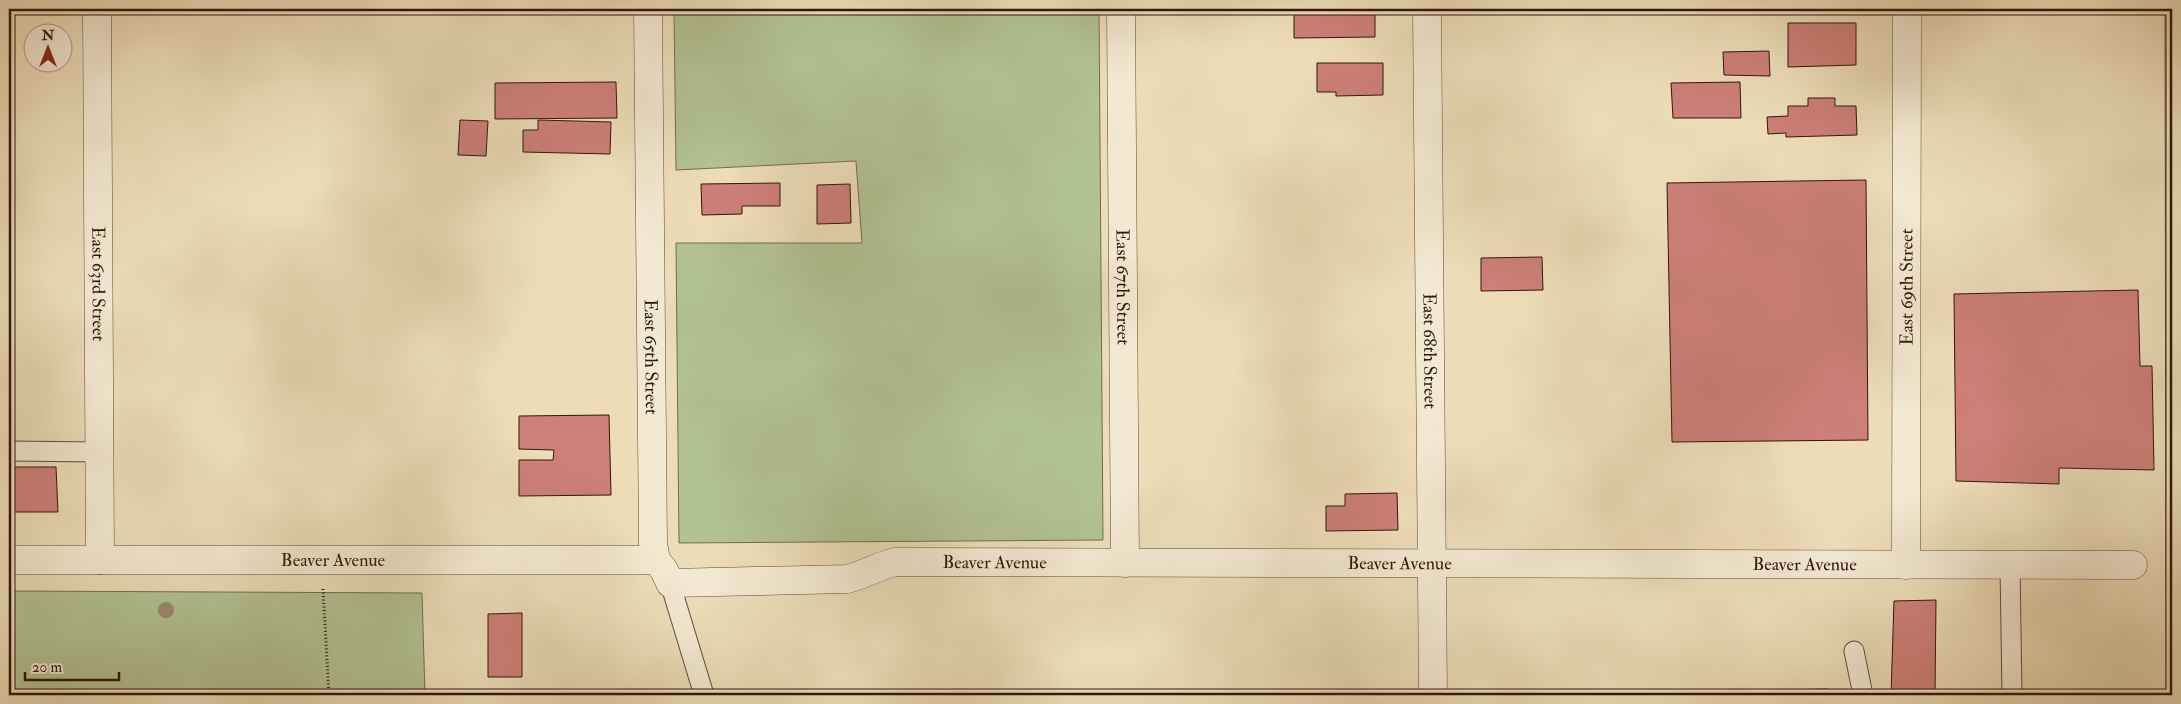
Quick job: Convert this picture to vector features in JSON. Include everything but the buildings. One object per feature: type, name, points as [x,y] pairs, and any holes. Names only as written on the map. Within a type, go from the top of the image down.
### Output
[{"type":"street","name":"East 63rd Street","points":[[97,9],[100,560]]},
{"type":"street","name":"East 65th Street","points":[[648,9],[653,532],[656,560],[670,582]]},
{"type":"street","name":"East 67th Street","points":[[1121,9],[1125,563]]},
{"type":"street","name":"East 68th Street","points":[[1427,9],[1433,695]]},
{"type":"street","name":"East 69th Street","points":[[1906,565],[1907,9]]},
{"type":"street","name":"Beaver Avenue","points":[[9,560],[656,560]]},
{"type":"street","name":"Beaver Avenue","points":[[670,582],[847,580],[878,566],[895,562],[2133,565]]},
{"type":"lane","points":[[9,451],[99,452]]},
{"type":"lane","points":[[2010,565],[2012,695]]},
{"type":"lane","name":"East 65th Street","points":[[670,582],[704,695]]},
{"type":"lane","points":[[1854,651],[1863,695]]},
{"type":"path","points":[[323,588],[329,695]]},
{"type":"green space","points":[[674,9],[1099,9],[1103,540],[679,543],[676,243],[862,243],[856,161],[676,170]]},
{"type":"green space","points":[[2165,9],[2172,9],[2172,695],[2166,695]]},
{"type":"green space","points":[[9,591],[422,593],[425,695],[9,695]]}]
